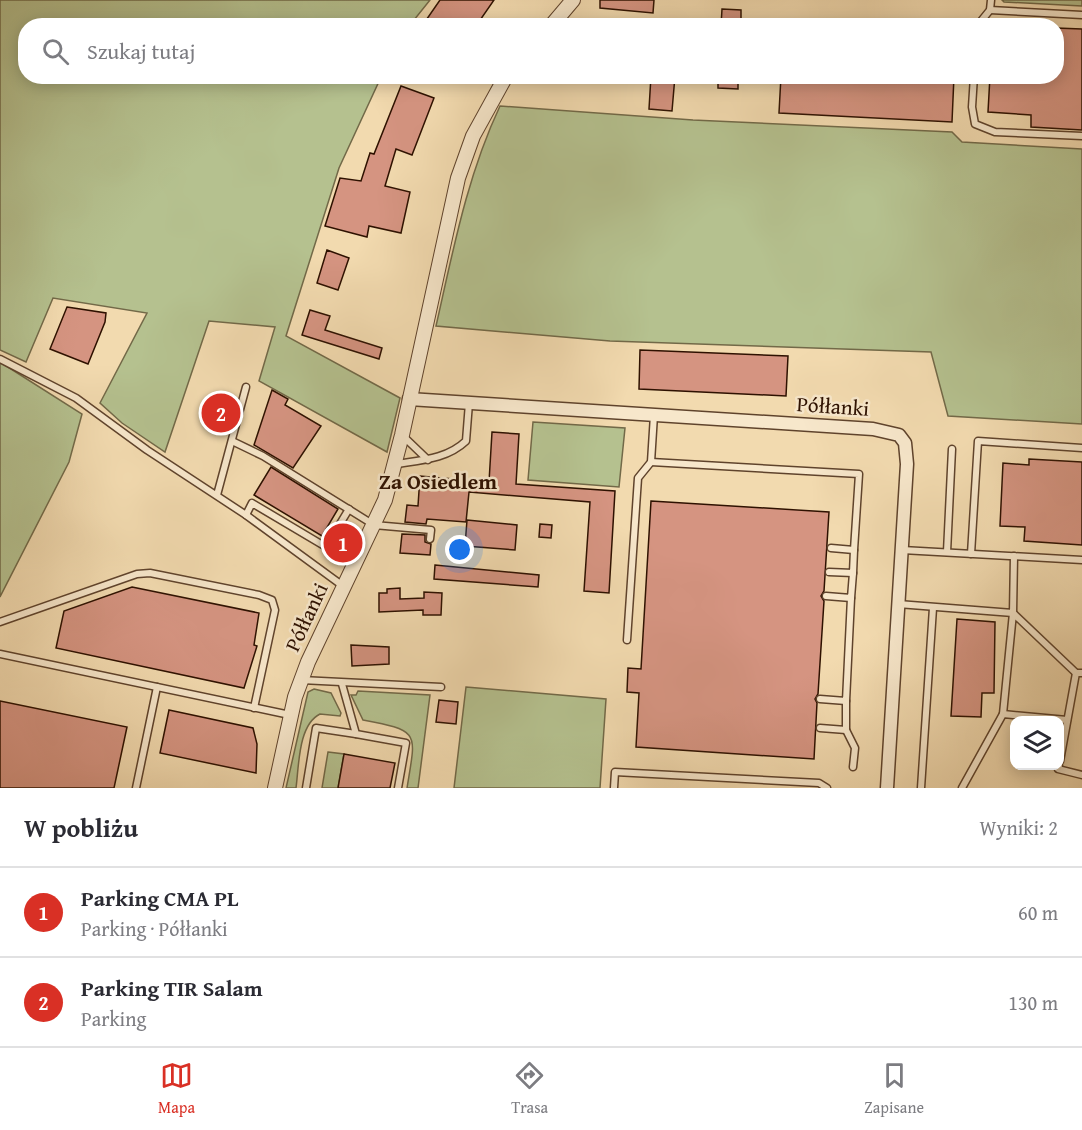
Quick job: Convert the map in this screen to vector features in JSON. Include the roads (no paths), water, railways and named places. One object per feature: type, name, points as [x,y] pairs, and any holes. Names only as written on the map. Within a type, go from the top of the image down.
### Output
[{"type":"street","points":[[558,18],[573,0]]},
{"type":"street","name":"Półłanki","points":[[275,788],[290,715],[301,680],[374,525],[395,464],[458,178],[478,126],[502,84]]},
{"type":"street","name":"Półłanki","points":[[409,399],[873,429],[899,435],[905,443],[907,454],[887,788]]},
{"type":"lane","points":[[984,18],[990,10],[991,0]]},
{"type":"lane","points":[[990,10],[1082,15]]},
{"type":"lane","points":[[973,84],[972,107],[975,124],[995,132],[1082,136]]},
{"type":"lane","points":[[0,359],[76,398],[147,450],[246,514],[344,586]]},
{"type":"lane","points":[[217,495],[246,387]]},
{"type":"lane","points":[[395,464],[428,460],[454,452],[466,441],[469,403]]},
{"type":"lane","points":[[627,640],[638,478],[651,462],[654,415]]},
{"type":"lane","points":[[402,435],[428,460]]},
{"type":"lane","points":[[232,441],[263,456],[374,525],[431,530],[430,538]]},
{"type":"lane","points":[[971,554],[978,441],[1082,448]]},
{"type":"lane","points":[[946,552],[952,449]]},
{"type":"lane","points":[[651,462],[859,474],[846,701],[846,730],[855,748],[853,767]]},
{"type":"lane","points":[[246,514],[252,503],[326,547],[349,509]]},
{"type":"lane","points":[[831,548],[854,550]]},
{"type":"lane","points":[[901,550],[1082,560]]},
{"type":"lane","points":[[962,788],[1003,714],[1013,613],[1014,556]]},
{"type":"lane","points":[[829,572],[853,573]]},
{"type":"lane","points":[[0,622],[144,574],[259,595],[272,600],[275,610],[254,708]]},
{"type":"lane","points":[[826,596],[851,598]]},
{"type":"lane","points":[[898,604],[1013,613],[1079,673],[1064,735]]},
{"type":"lane","points":[[921,788],[933,608]]},
{"type":"lane","points":[[0,654],[290,715]]},
{"type":"lane","points":[[301,680],[342,684],[441,687]]},
{"type":"lane","points":[[342,684],[356,734]]},
{"type":"lane","points":[[136,788],[158,687]]},
{"type":"lane","points":[[820,699],[846,701]]},
{"type":"lane","points":[[1003,714],[1067,720]]},
{"type":"lane","points":[[306,788],[316,728],[406,743],[398,788]]},
{"type":"lane","points":[[820,728],[846,730]]},
{"type":"lane","points":[[1062,770],[1082,775]]},
{"type":"lane","points":[[614,788],[615,772],[819,783],[827,788]]},
{"type":"place","name":"Parking TIR Salam","points":[[221,413]]},
{"type":"place","name":"Parking CMA PL","points":[[343,543]]},
{"type":"district","name":"Za Osiedlem","points":[[438,481]]}]
